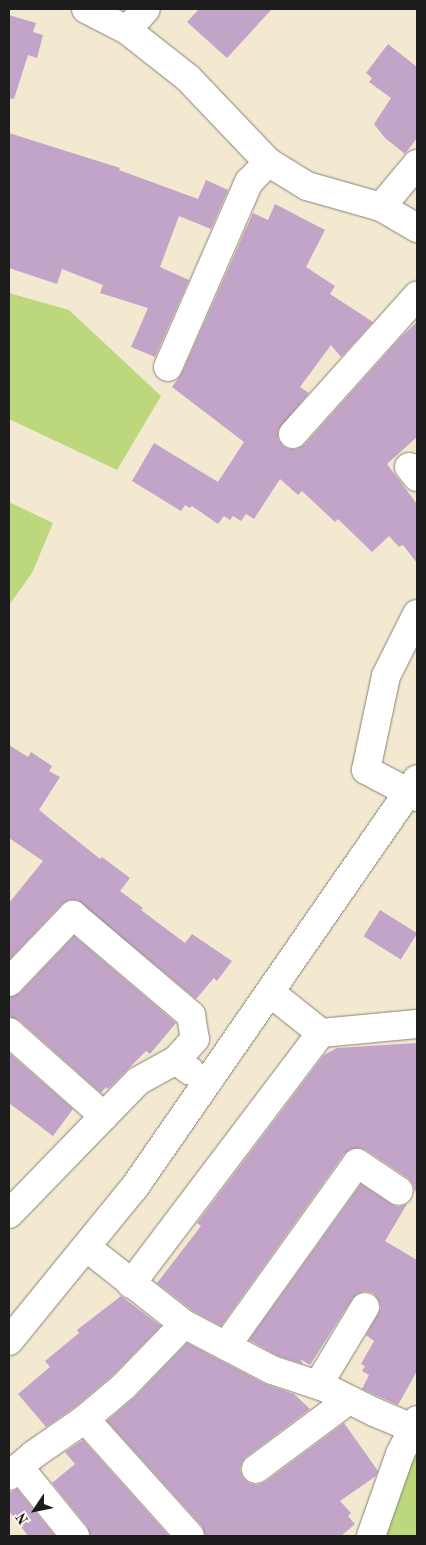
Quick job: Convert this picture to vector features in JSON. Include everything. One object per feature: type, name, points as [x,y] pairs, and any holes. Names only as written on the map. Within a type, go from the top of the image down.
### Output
[{"type":"street","points":[[86,9],[128,19],[188,78],[268,162],[307,186],[381,207],[417,228]]},
{"type":"street","points":[[128,19],[146,9]]},
{"type":"street","points":[[168,367],[249,182],[268,162]]},
{"type":"street","points":[[381,207],[417,164]]},
{"type":"street","points":[[293,434],[417,296]]},
{"type":"street","points":[[9,1341],[134,1188],[414,789],[366,770],[386,676],[417,614]]},
{"type":"street","points":[[9,982],[73,915],[191,1016],[195,1039],[176,1060],[138,1081],[9,1214]]},
{"type":"street","points":[[270,992],[321,1033],[411,1024],[417,1000]]},
{"type":"street","points":[[9,1032],[104,1116]]},
{"type":"street","points":[[131,1284],[321,1033]]},
{"type":"street","points":[[176,1060],[207,1084]]},
{"type":"street","points":[[226,1346],[356,1163],[399,1191]]},
{"type":"street","points":[[86,1247],[184,1324],[272,1370],[318,1385],[349,1400],[416,1427],[400,1454],[371,1536]]},
{"type":"street","points":[[318,1385],[365,1307]]},
{"type":"street","points":[[75,1536],[14,1471],[85,1419],[124,1386],[184,1324]]},
{"type":"street","points":[[256,1470],[349,1400]]},
{"type":"street","points":[[85,1419],[190,1536]]},
{"type":"green space","points":[[9,293],[69,310],[161,396],[117,470],[9,419]]},
{"type":"green space","points":[[9,502],[53,523],[32,573],[9,605]]},
{"type":"green space","points":[[417,1454],[417,1536],[385,1536],[414,1455]]},
{"type":"building","points":[[199,9],[272,9],[227,58],[187,22]]},
{"type":"building","points":[[9,15],[36,23],[33,32],[43,35],[37,58],[28,55],[14,99],[9,98]]},
{"type":"building","points":[[388,44],[417,67],[417,138],[405,154],[385,138],[374,124],[391,98],[369,82],[372,78],[366,73]]},
{"type":"building","points":[[9,133],[120,168],[119,170],[198,199],[206,180],[228,190],[211,229],[179,216],[160,267],[189,280],[155,357],[131,347],[148,308],[100,293],[103,285],[62,269],[57,284],[9,268]]},
{"type":"building","points":[[275,204],[325,230],[306,267],[335,286],[330,294],[373,322],[341,357],[331,345],[300,387],[309,393],[278,430],[278,439],[283,446],[289,449],[297,449],[305,444],[402,336],[417,322],[417,437],[387,464],[417,504],[417,563],[403,545],[399,547],[389,536],[372,552],[338,519],[335,522],[302,491],[298,495],[280,479],[254,519],[246,514],[241,521],[233,516],[230,520],[224,516],[218,524],[192,506],[190,508],[185,505],[181,511],[132,481],[154,443],[218,482],[244,442],[172,387],[182,373],[253,213],[268,220]]},
{"type":"building","points":[[9,745],[28,757],[31,752],[52,766],[49,771],[60,777],[39,810],[100,859],[102,857],[130,878],[120,891],[143,908],[141,910],[185,943],[192,934],[232,961],[217,981],[214,978],[196,999],[77,900],[69,900],[62,904],[9,960],[9,903],[43,861],[9,838]]},
{"type":"building","points":[[380,910],[417,933],[401,960],[364,936]]},
{"type":"building","points":[[74,936],[176,1023],[150,1054],[146,1051],[108,1089],[106,1087],[101,1093],[19,1020],[9,1017],[9,997],[20,993]]},
{"type":"building","points":[[417,1043],[417,1188],[415,1192],[413,1184],[408,1178],[366,1150],[359,1148],[351,1149],[344,1154],[221,1326],[193,1311],[157,1283],[201,1226],[197,1223],[324,1055],[337,1048]]},
{"type":"building","points":[[9,1053],[73,1109],[53,1136],[9,1103]]},
{"type":"building","points":[[361,1184],[391,1204],[398,1207],[407,1204],[385,1241],[417,1260],[417,1371],[398,1405],[362,1389],[369,1375],[362,1371],[365,1366],[361,1364],[374,1341],[366,1335],[381,1308],[378,1299],[373,1293],[365,1291],[357,1294],[352,1299],[310,1365],[300,1359],[303,1364],[278,1356],[249,1340]]},
{"type":"building","points":[[121,1296],[161,1326],[113,1375],[75,1407],[46,1427],[18,1394],[50,1367],[45,1361],[79,1333],[77,1330]]},
{"type":"building","points":[[187,1343],[265,1384],[294,1394],[310,1409],[246,1457],[242,1462],[240,1470],[243,1478],[249,1483],[257,1485],[265,1482],[344,1423],[378,1471],[376,1476],[340,1501],[351,1513],[348,1516],[355,1524],[341,1536],[205,1536],[202,1526],[107,1421],[135,1397]]},
{"type":"building","points":[[83,1440],[169,1536],[90,1536],[87,1526],[52,1483],[75,1464],[65,1452]]},
{"type":"building","points":[[17,1489],[55,1536],[28,1536],[9,1511],[9,1493]]}]
